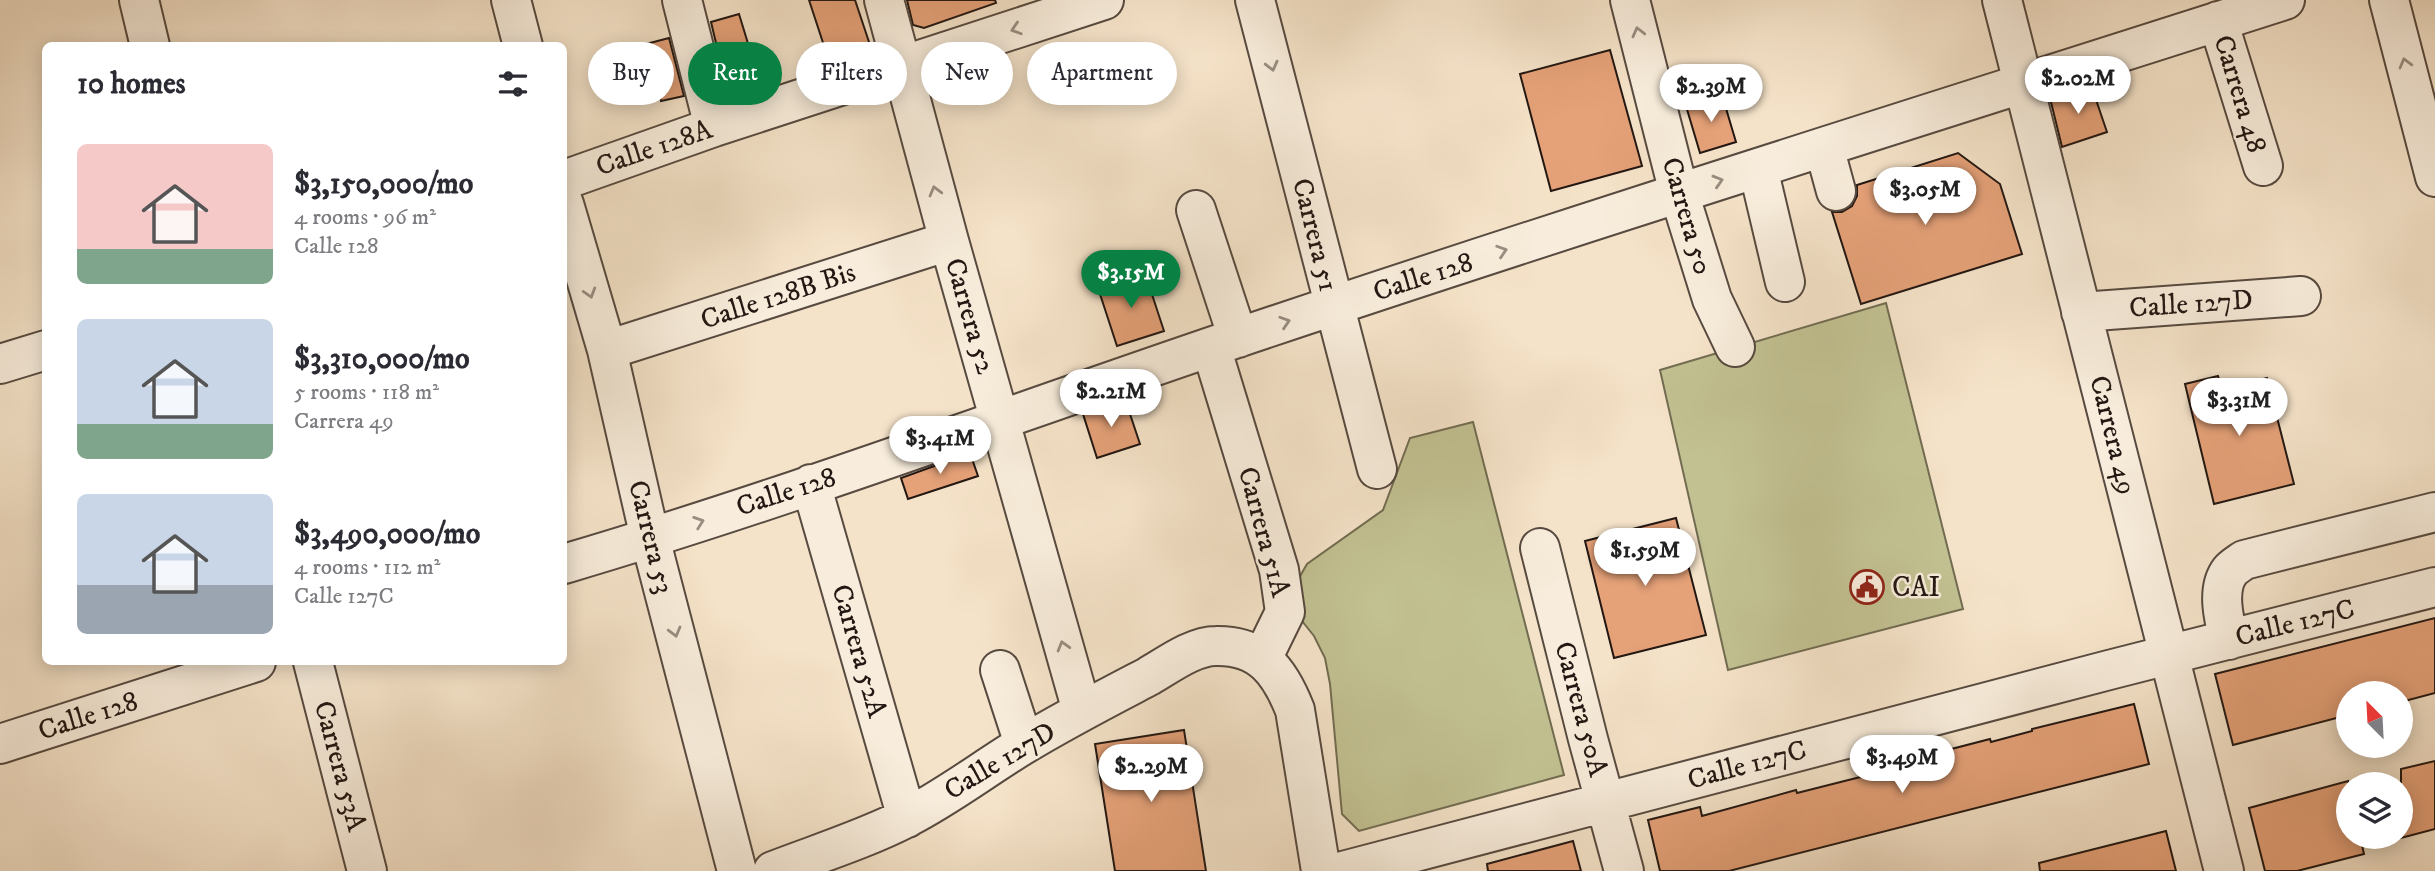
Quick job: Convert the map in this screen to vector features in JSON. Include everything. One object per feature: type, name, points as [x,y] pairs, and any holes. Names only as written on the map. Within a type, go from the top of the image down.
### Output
[{"type":"street","points":[[139,0],[149,42]]},
{"type":"street","points":[[511,0],[522,42]]},
{"type":"street","points":[[682,0],[713,127]]},
{"type":"street","name":"Carrera 52","points":[[884,0],[895,42]]},
{"type":"street","name":"Calle 128A","points":[[907,64],[1104,0]]},
{"type":"street","name":"Carrera 51","points":[[1255,0],[1377,469]]},
{"type":"street","name":"Carrera 50","points":[[1630,0],[1679,193],[1712,299],[1735,347]]},
{"type":"street","name":"Carrera 49","points":[[2002,0],[2224,871]]},
{"type":"street","name":"Calle 128","points":[[567,563],[999,422],[1224,343],[1679,193],[2285,0]]},
{"type":"street","points":[[2389,0],[2428,117],[2435,177]]},
{"type":"street","name":"Carrera 48","points":[[2218,21],[2263,166]]},
{"type":"street","name":"Carrera 52","points":[[907,85],[948,241],[1082,711]]},
{"type":"street","name":"Calle 128A","points":[[567,179],[796,100]]},
{"type":"street","points":[[1824,148],[1836,191]]},
{"type":"street","points":[[1758,168],[1784,282]]},
{"type":"street","name":"Carrera 51A","points":[[1196,210],[1224,343],[1279,570],[1285,612],[1262,659]]},
{"type":"street","name":"Carrera 53","points":[[567,214],[607,350],[650,538],[737,871]]},
{"type":"street","name":"Calle 128B Bis","points":[[607,350],[948,241]]},
{"type":"street","name":"Calle 127D","points":[[2081,312],[2301,296]]},
{"type":"street","points":[[0,364],[42,351]]},
{"type":"street","name":"Carrera 52A","points":[[811,484],[907,818]]},
{"type":"street","points":[[2230,640],[2224,619],[2223,586],[2230,570],[2245,560],[2435,512]]},
{"type":"street","name":"Carrera 50A","points":[[1540,548],[1624,871]]},
{"type":"street","name":"Calle 127C","points":[[1343,871],[2435,587]]},
{"type":"street","name":"Calle 127D","points":[[773,871],[907,818],[1024,744],[1191,653],[1212,646],[1234,646],[1262,659]]},
{"type":"street","points":[[1262,659],[1275,670],[1295,710],[1321,871]]},
{"type":"street","name":"Calle 128","points":[[0,744],[247,665]]},
{"type":"street","name":"Carrera 53A","points":[[314,665],[367,871]]},
{"type":"street","points":[[1000,670],[1024,744]]},
{"type":"shaded area","points":[[1886,303],[1963,609],[1728,670],[1660,370]]},
{"type":"shaded area","points":[[1473,422],[1564,775],[1359,831],[1342,814],[1330,684],[1325,658],[1314,636],[1286,601],[1307,564],[1383,510],[1410,438]]},
{"type":"building","points":[[809,0],[855,0],[869,42],[823,42]]},
{"type":"building","points":[[907,0],[995,0],[996,3],[924,28],[913,25]]},
{"type":"building","points":[[739,14],[748,42],[716,42],[711,22]]},
{"type":"building","points":[[669,38],[670,42],[654,42]]},
{"type":"building","points":[[1610,50],[1642,166],[1551,191],[1520,74]]},
{"type":"building","points":[[674,57],[684,96],[674,98]]},
{"type":"building","points":[[2091,85],[2107,132],[2062,147],[2050,98]]},
{"type":"building","points":[[1722,95],[1736,142],[1700,153],[1686,106]]},
{"type":"building","points":[[1958,153],[2000,184],[2022,254],[1861,304],[1832,212],[1842,212],[1852,206],[1857,196],[1857,185]]},
{"type":"building","points":[[1145,273],[1164,331],[1117,346],[1098,288]]},
{"type":"building","points":[[2218,376],[2222,390],[2267,378],[2294,484],[2214,504],[2185,384]]},
{"type":"building","points":[[1125,399],[1140,444],[1097,458],[1083,414]]},
{"type":"building","points":[[970,453],[978,476],[908,499],[901,478]]},
{"type":"building","points":[[1676,518],[1706,635],[1614,658],[1585,541]]},
{"type":"building","points":[[2435,618],[2435,693],[2413,699],[2413,681],[2336,681],[2336,718],[2233,745],[2215,674]]},
{"type":"building","points":[[2134,704],[2149,764],[1729,871],[1660,871],[1648,820],[1700,807],[1702,816],[1796,790],[1797,793],[1892,769],[1891,766],[1990,739],[1991,742]]},
{"type":"building","points":[[1184,730],[1206,871],[1115,871],[1095,744]]},
{"type":"building","points":[[2435,761],[2435,829],[2413,835],[2413,772],[2401,772],[2401,769]]},
{"type":"building","points":[[2336,784],[2336,849],[2363,849],[2364,854],[2297,871],[2265,871],[2249,808]]},
{"type":"building","points":[[2166,831],[2176,871],[2040,871],[2039,863]]},
{"type":"building","points":[[1573,841],[1581,871],[1488,871],[1487,864]]},
{"type":"place","name":"CAI","points":[[1867,587]]}]
